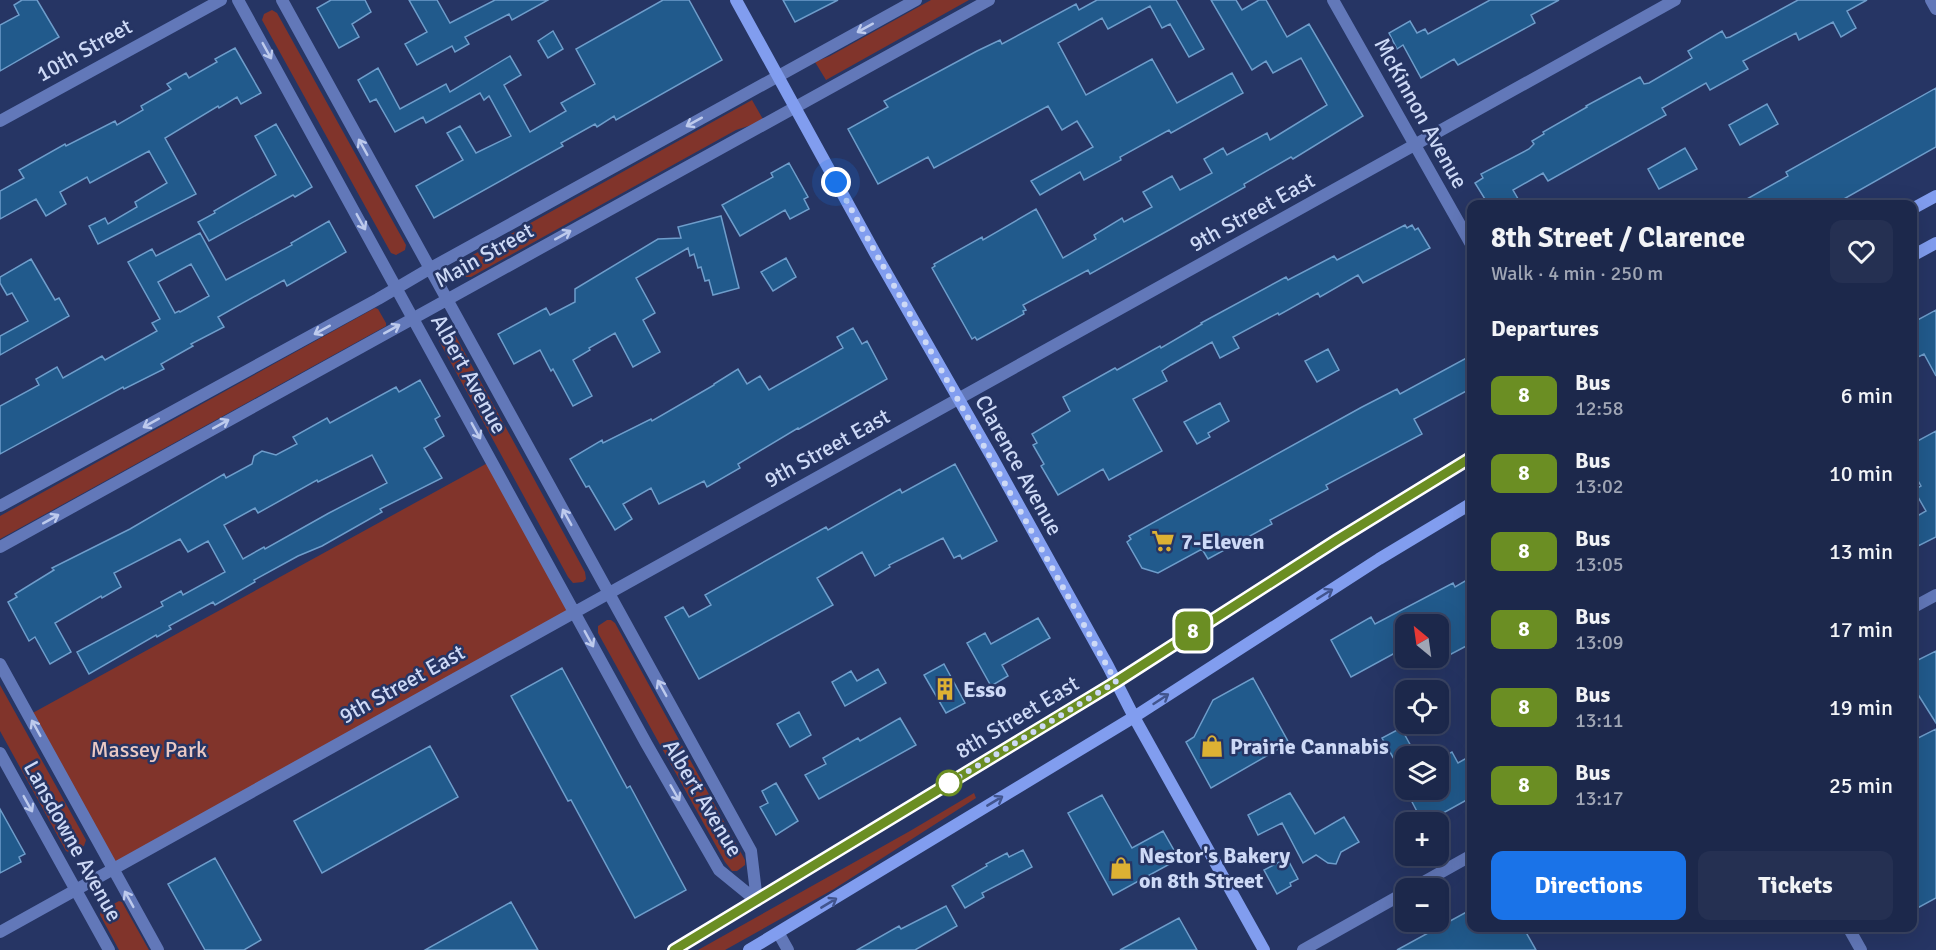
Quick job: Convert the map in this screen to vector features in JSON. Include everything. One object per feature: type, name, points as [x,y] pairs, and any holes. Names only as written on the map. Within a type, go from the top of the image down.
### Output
[{"type":"main road","name":"Clarence Avenue","points":[[736,0],[1264,950]]},
{"type":"main road","points":[[1917,206],[1936,196]]},
{"type":"main road","points":[[1917,253],[1936,243]]},
{"type":"main road","name":"8th Street East","points":[[674,950],[1116,682],[1337,540],[1467,460]]},
{"type":"main road","points":[[750,950],[1134,717],[1370,565],[1467,506]]},
{"type":"street","name":"10th Street","points":[[0,121],[221,0]]},
{"type":"street","name":"Albert Avenue","points":[[238,0],[646,743],[719,870],[757,901]]},
{"type":"street","name":"Albert Avenue","points":[[282,0],[750,851],[757,901]]},
{"type":"street","name":"Main Street","points":[[0,506],[916,0]]},
{"type":"street","name":"Main Street","points":[[0,547],[989,0]]},
{"type":"street","name":"McKinnon Avenue","points":[[1333,0],[1467,237]]},
{"type":"street","name":"9th Street East","points":[[0,932],[1675,0]]},
{"type":"street","points":[[1931,0],[1936,9]]},
{"type":"street","points":[[1917,605],[1936,595]]},
{"type":"street","name":"Lansdowne Avenue","points":[[0,664],[158,950]]},
{"type":"street","name":"Lansdowne Avenue","points":[[0,753],[109,950]]},
{"type":"street","points":[[1431,878],[1467,858]]},
{"type":"street","points":[[1303,950],[1395,898]]},
{"type":"street","points":[[1851,932],[1861,950]]},
{"type":"street","points":[[779,934],[788,950]]},
{"type":"green space","points":[[931,0],[969,0],[826,80],[815,62]]},
{"type":"green space","points":[[272,10],[277,13],[406,245],[405,250],[396,255],[391,253],[262,20],[264,14]]},
{"type":"green space","points":[[752,100],[764,121],[736,130],[471,277],[465,277],[459,266],[462,261]]},
{"type":"green space","points":[[375,308],[378,309],[386,326],[0,539],[0,516]]},
{"type":"green space","points":[[450,331],[454,333],[585,572],[586,579],[583,582],[573,583],[568,577],[439,341],[440,336]]},
{"type":"green space","name":"Massey Park","points":[[493,460],[574,611],[113,870],[29,715]]},
{"type":"green space","points":[[607,620],[615,623],[745,860],[745,865],[737,871],[732,871],[725,862],[598,633],[598,626]]},
{"type":"green space","points":[[0,685],[86,840],[84,846],[70,853],[66,851],[0,731]]},
{"type":"green space","points":[[974,793],[976,798],[834,889],[725,950],[698,950],[910,831]]},
{"type":"green space","points":[[119,901],[122,902],[149,950],[119,950],[100,915],[101,911]]},
{"type":"building","points":[[22,0],[37,0],[59,37],[0,71],[0,25],[19,15],[14,5]]},
{"type":"building","points":[[331,0],[365,0],[371,12],[352,24],[359,37],[339,48],[317,8]]},
{"type":"building","points":[[409,0],[437,0],[450,23],[495,0],[548,0],[512,20],[509,14],[465,37],[469,44],[455,52],[452,46],[417,65],[405,44],[427,32]]},
{"type":"building","points":[[663,0],[689,0],[722,60],[616,120],[614,116],[597,127],[595,124],[561,143],[563,146],[434,218],[416,186],[463,160],[447,133],[460,126],[476,153],[511,136],[489,96],[484,100],[480,93],[426,123],[423,117],[395,132],[376,99],[370,102],[358,80],[378,68],[400,109],[446,84],[450,92],[510,56],[521,75],[504,85],[530,132],[566,111],[561,103],[595,84],[576,49]]},
{"type":"building","points":[[783,0],[838,0],[795,22]]},
{"type":"building","points":[[1097,0],[1176,0],[1204,49],[1189,57],[1170,24],[1162,28],[1150,6],[1108,29],[1102,18],[1058,43],[1086,95],[1152,59],[1177,103],[1232,73],[1243,93],[1171,133],[1169,130],[1084,180],[1080,172],[1040,195],[1031,181],[1093,147],[1077,121],[1062,130],[1048,106],[934,168],[928,157],[878,184],[848,129],[888,107],[884,101],[977,51],[1000,40],[1002,44],[1076,4],[1079,10]]},
{"type":"building","points":[[1211,0],[1236,0],[1242,10],[1259,0],[1266,0],[1287,37],[1309,24],[1363,116],[1293,159],[1291,157],[1244,184],[1245,187],[1090,274],[1088,270],[1023,305],[1026,310],[1023,311],[1024,314],[977,340],[975,337],[972,339],[932,268],[934,264],[982,237],[983,240],[1036,209],[1063,258],[1096,239],[1094,235],[1122,218],[1124,222],[1152,207],[1143,192],[1172,176],[1180,190],[1212,173],[1204,159],[1223,148],[1227,155],[1267,133],[1270,140],[1327,105],[1301,58],[1273,73],[1266,61],[1252,70]]},
{"type":"building","points":[[1490,0],[1559,0],[1531,15],[1535,23],[1458,65],[1454,59],[1421,78],[1403,45],[1397,49],[1389,33],[1410,21],[1417,33],[1425,29],[1428,34]]},
{"type":"building","points":[[1798,0],[1867,0],[1847,11],[1856,28],[1841,37],[1833,22],[1799,40],[1796,33],[1743,61],[1748,69],[1710,90],[1706,83],[1662,108],[1666,115],[1548,181],[1543,173],[1513,190],[1519,200],[1486,200],[1475,183],[1483,178],[1481,174],[1529,149],[1534,144],[1532,141],[1544,134],[1543,132],[1586,106],[1640,77],[1644,84],[1649,83],[1692,58],[1688,51],[1722,31],[1726,38]]},
{"type":"building","points":[[553,31],[563,49],[548,58],[538,41]]},
{"type":"building","points":[[235,48],[261,93],[241,104],[237,97],[165,138],[196,194],[98,244],[89,226],[105,218],[108,224],[137,207],[135,202],[167,183],[149,151],[90,183],[87,177],[60,192],[66,204],[46,216],[36,199],[0,219],[0,191],[24,178],[19,170],[65,144],[66,146],[115,121],[117,125],[143,110],[141,106],[171,89],[167,84],[186,73],[189,78],[217,62],[215,59]]},
{"type":"building","points":[[1936,88],[1936,147],[1842,200],[1745,200],[1788,176],[1786,172]]},
{"type":"building","points":[[1767,104],[1778,124],[1740,145],[1729,125]]},
{"type":"building","points":[[276,124],[312,187],[209,241],[198,222],[276,175],[255,136]]},
{"type":"building","points":[[1685,148],[1697,169],[1659,189],[1648,169]]},
{"type":"building","points":[[789,163],[808,197],[804,199],[809,209],[790,219],[785,210],[740,236],[722,205],[773,177],[771,173]]},
{"type":"building","points":[[721,216],[739,288],[713,295],[709,280],[705,281],[701,267],[698,268],[694,254],[690,256],[688,248],[636,278],[655,313],[643,320],[660,352],[633,367],[615,333],[589,348],[590,350],[573,360],[592,396],[573,406],[540,350],[514,364],[498,334],[546,308],[550,315],[575,302],[575,289],[658,239],[681,238],[678,227]]},
{"type":"building","points":[[329,221],[346,252],[287,286],[284,280],[218,317],[224,327],[191,344],[193,346],[161,364],[164,369],[124,389],[123,387],[0,454],[0,406],[39,385],[36,379],[57,367],[63,378],[102,356],[105,360],[157,331],[152,323],[160,319],[128,262],[152,249],[156,256],[200,233],[226,280],[292,245],[291,243]],"holes":[[[191,264],[209,296],[175,313],[158,282]]]},
{"type":"building","points":[[1405,225],[1407,228],[1412,225],[1415,230],[1418,228],[1430,248],[1363,283],[1358,275],[1320,297],[1318,293],[1279,315],[1278,313],[1233,337],[1239,348],[1220,358],[1212,342],[1162,371],[1167,381],[1133,399],[1162,451],[1109,480],[1103,469],[1058,495],[1041,466],[1044,464],[1033,445],[1037,443],[1032,434],[1070,411],[1063,397],[1115,368],[1117,370],[1160,346],[1161,348],[1201,323],[1286,277],[1288,280],[1334,256],[1337,260]]},
{"type":"building","points":[[786,258],[796,277],[773,291],[761,272]]},
{"type":"building","points":[[31,259],[55,300],[59,298],[69,316],[0,355],[0,336],[28,321],[12,293],[7,295],[0,283],[0,277]]},
{"type":"building","points":[[1936,310],[1936,376],[1924,354],[1917,358],[1917,320]]},
{"type":"building","points":[[853,328],[862,344],[867,341],[887,379],[738,464],[740,468],[707,487],[704,481],[659,504],[651,488],[623,504],[632,519],[615,530],[570,459],[602,440],[603,443],[651,419],[652,421],[738,369],[747,384],[760,376],[769,390],[843,348],[837,337]]},
{"type":"building","points":[[1328,349],[1339,370],[1317,382],[1305,361]]},
{"type":"building","points":[[1467,358],[1467,391],[1414,419],[1422,434],[1326,485],[1328,489],[1270,520],[1272,524],[1208,559],[1202,549],[1158,573],[1142,568],[1127,542],[1131,539],[1129,536],[1362,407],[1397,389],[1400,394]]},
{"type":"building","points":[[420,380],[440,416],[435,419],[444,436],[424,448],[442,478],[380,509],[382,512],[322,546],[254,580],[255,582],[215,605],[213,602],[169,626],[171,629],[157,637],[156,635],[89,674],[77,652],[163,606],[161,602],[181,591],[183,595],[225,572],[208,541],[188,552],[180,539],[114,573],[121,587],[55,623],[71,652],[50,664],[35,637],[29,641],[8,602],[17,597],[15,594],[54,570],[52,568],[130,529],[224,474],[226,478],[252,464],[254,456],[262,451],[276,455],[297,444],[293,437],[327,418],[330,423],[396,387],[399,392]],"holes":[[[372,455],[387,483],[243,559],[224,525],[255,508],[258,513],[317,480],[318,482]]]},
{"type":"building","points":[[1220,403],[1229,421],[1208,433],[1210,437],[1197,444],[1184,422]]},
{"type":"building","points":[[1936,431],[1936,537],[1917,546],[1917,516],[1926,511],[1917,495],[1917,488],[1921,486],[1917,479],[1917,441]]},
{"type":"building","points":[[955,464],[997,541],[962,559],[960,555],[954,558],[943,538],[889,565],[890,567],[875,576],[862,552],[817,578],[833,605],[699,679],[665,617],[683,607],[689,617],[711,605],[705,595],[826,527],[828,530],[900,489],[902,493]]},
{"type":"building","points":[[1467,580],[1467,646],[1449,655],[1449,614],[1395,614],[1395,653],[1351,677],[1331,640],[1371,617],[1375,624],[1453,583],[1455,587]]},
{"type":"building","name":"Esso","points":[[1038,618],[1050,638],[1002,665],[1008,676],[991,686],[967,643],[985,633],[991,644]]},
{"type":"building","points":[[1936,651],[1936,723],[1917,693],[1917,660]]},
{"type":"building","name":"Esso","points":[[944,664],[965,703],[946,713],[924,675]]},
{"type":"building","points":[[562,668],[627,788],[630,786],[686,890],[635,918],[511,696]]},
{"type":"building","points":[[878,669],[886,683],[845,706],[832,682],[851,671],[857,681]]},
{"type":"building","points":[[1253,678],[1289,743],[1211,788],[1186,742],[1194,737],[1213,700]]},
{"type":"building","points":[[799,712],[811,735],[790,747],[777,724]]},
{"type":"building","points":[[900,718],[916,745],[819,799],[805,775],[826,764],[823,758],[858,738],[860,741]]},
{"type":"building","points":[[1936,729],[1936,898],[1917,908],[1917,738]]},
{"type":"building","points":[[1395,731],[1395,734],[1404,734],[1411,746],[1395,746],[1395,761],[1382,738]]},
{"type":"building","points":[[430,746],[458,797],[322,873],[294,821]]},
{"type":"building","points":[[1452,752],[1458,763],[1467,758],[1467,800],[1445,812],[1417,812],[1411,800],[1449,800],[1449,754]]},
{"type":"building","points":[[776,783],[798,821],[776,835],[760,807],[768,803],[762,791]]},
{"type":"building","points":[[1290,793],[1315,834],[1344,817],[1359,842],[1341,852],[1336,864],[1328,863],[1316,855],[1303,863],[1282,823],[1258,835],[1248,815]]},
{"type":"building","points":[[1102,795],[1132,848],[1163,831],[1179,859],[1113,895],[1068,813]]},
{"type":"building","points":[[0,809],[25,854],[19,857],[21,862],[0,873]]},
{"type":"building","points":[[1023,850],[1032,867],[982,893],[984,897],[965,908],[952,886],[1007,853],[1009,857]]},
{"type":"building","points":[[215,858],[261,940],[244,950],[205,950],[168,884]]},
{"type":"building","points":[[1287,858],[1298,879],[1277,894],[1264,870]]},
{"type":"building","points":[[511,902],[538,950],[425,950]]},
{"type":"building","points":[[946,906],[957,926],[915,950],[857,950],[899,926],[901,929]]},
{"type":"building","points":[[1467,912],[1467,932],[1526,932],[1536,950],[1397,950],[1430,932],[1449,932],[1449,922]]},
{"type":"building","points":[[1179,918],[1197,950],[1120,950]]},
{"type":"bus line","name":"8","points":[[674,950],[1116,682],[1337,540],[1467,460]]},
{"type":"place","name":"7-Eleven","points":[[1163,541]]},
{"type":"place","name":"Esso","points":[[945,689]]},
{"type":"place","name":"Prairie Cannabis","points":[[1212,746]]},
{"type":"place","name":"Nestor's Bakery on 8th Street","points":[[1121,868]]},
{"type":"route","points":[[836,182],[1116,682],[949,783]]}]
